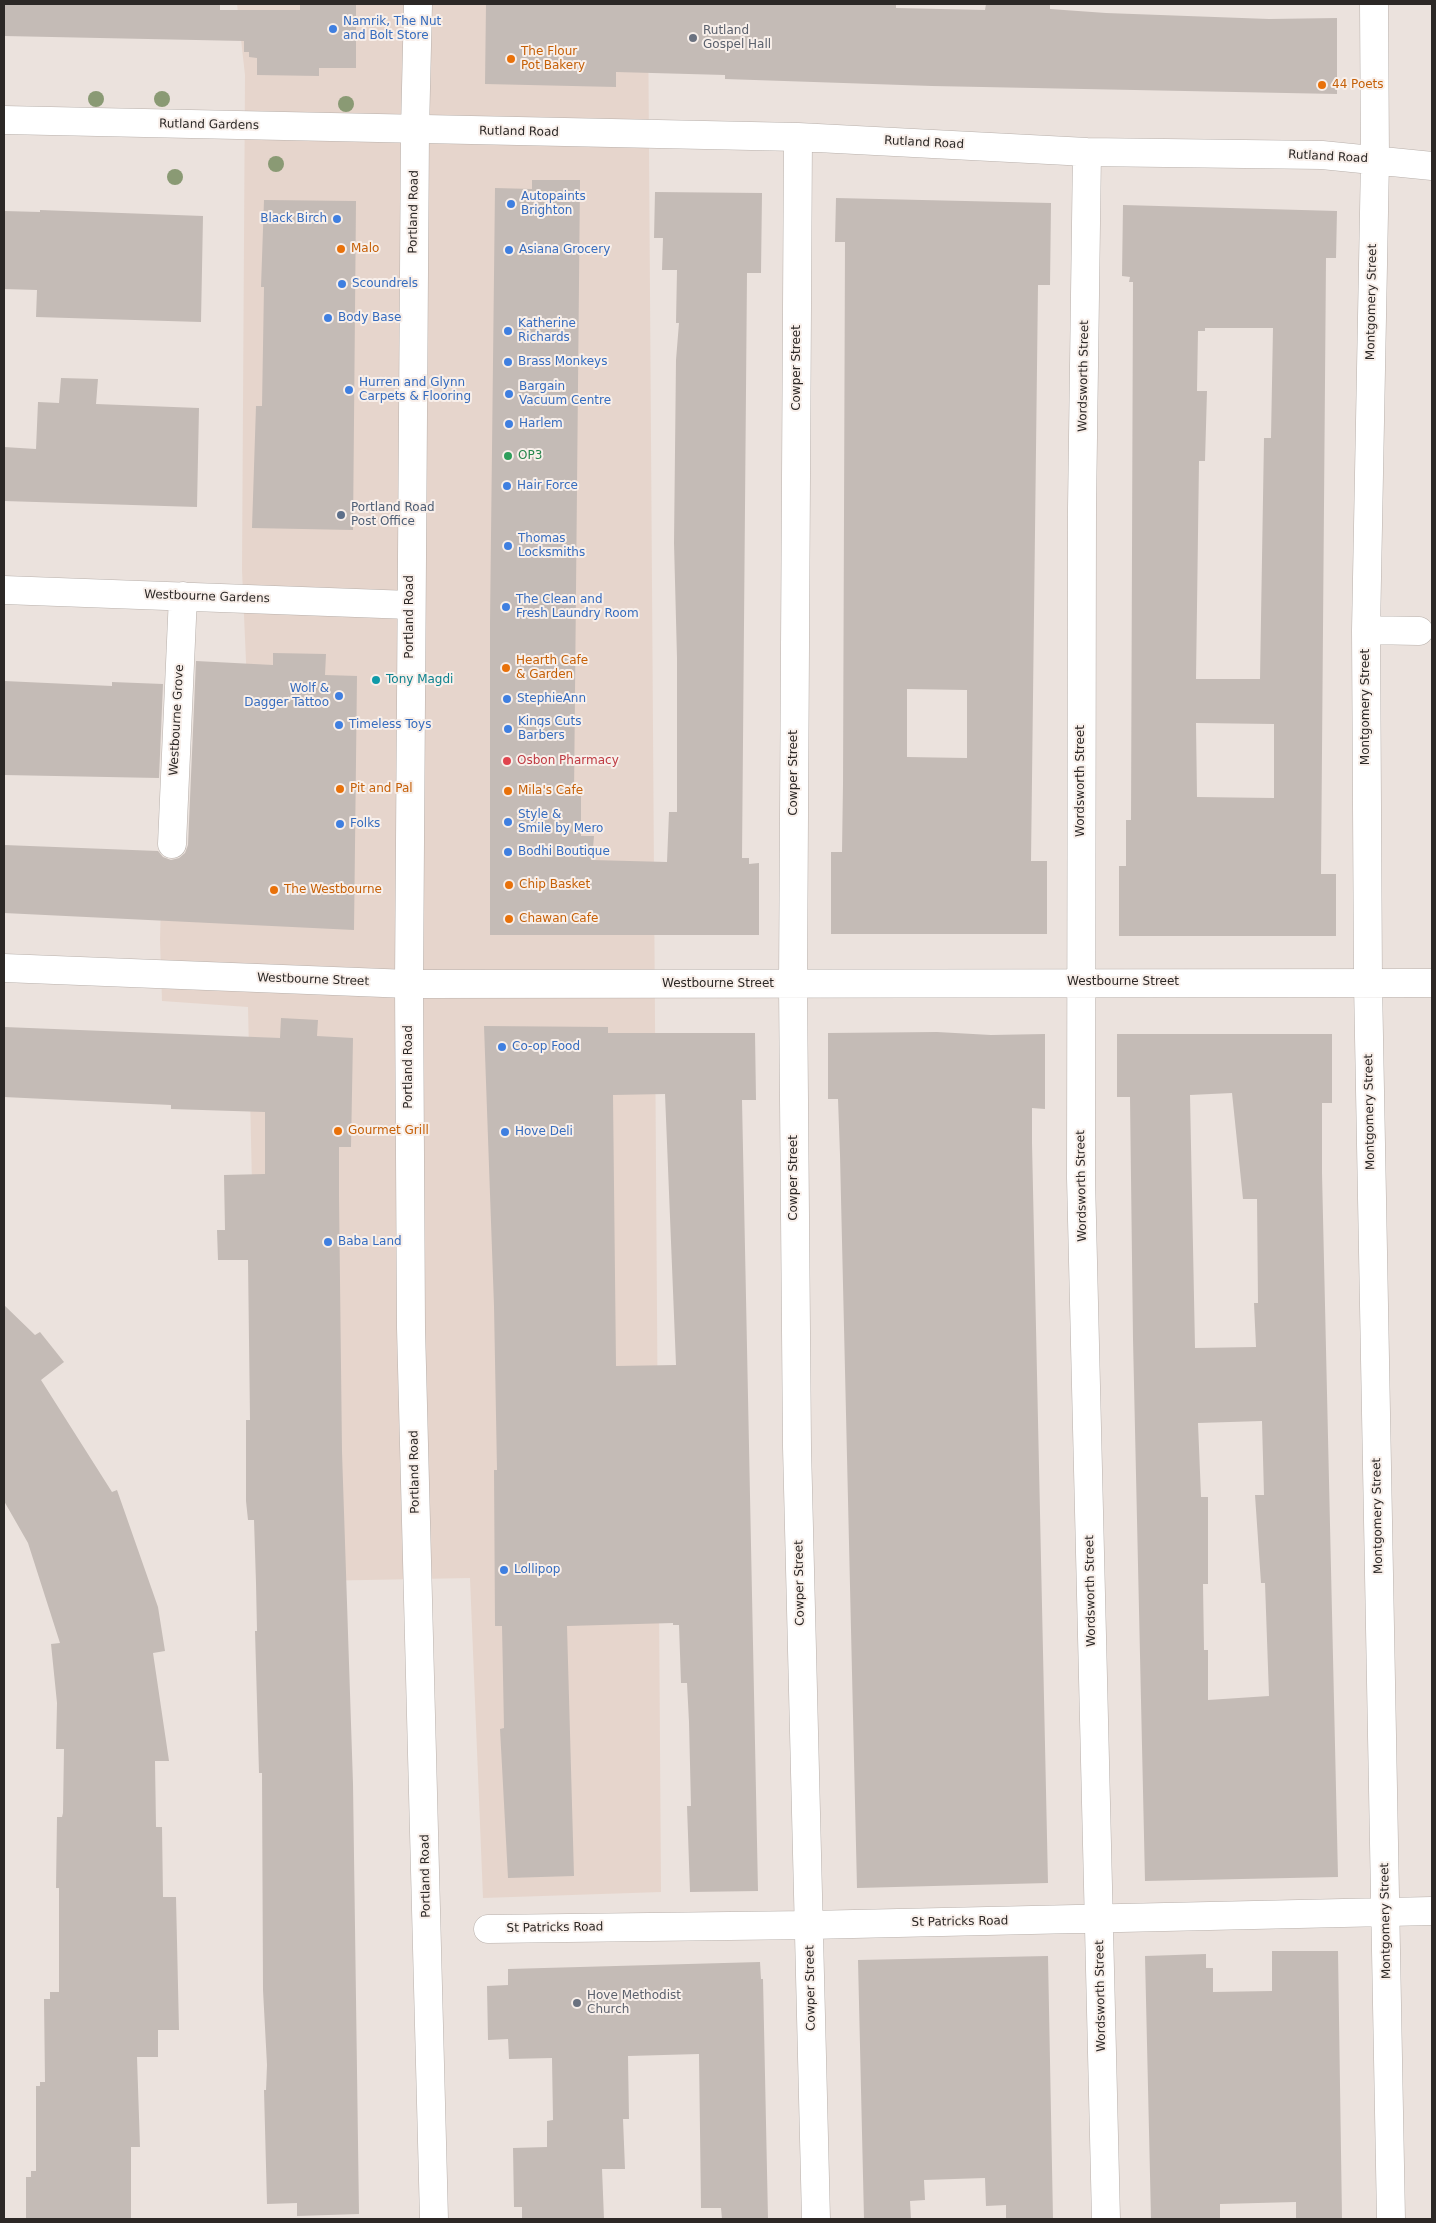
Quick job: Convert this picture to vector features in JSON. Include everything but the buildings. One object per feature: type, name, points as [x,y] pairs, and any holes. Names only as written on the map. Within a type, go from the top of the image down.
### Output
[{"type":"street","name":"Portland Road","points":[[418,4],[410,605],[408,984],[412,1328],[434,2219]]},
{"type":"street","name":"Montgomery Street","points":[[1374,4],[1375,160],[1366,630],[1368,983],[1391,2219]]},
{"type":"street","name":"Rutland Gardens","points":[[4,120],[415,130]]},
{"type":"street","name":"Rutland Road","points":[[415,130],[798,137],[1087,152],[1322,155],[1432,166]]},
{"type":"street","name":"Cowper Street","points":[[798,137],[793,984],[797,1447],[816,2219]]},
{"type":"street","name":"Wordsworth Street","points":[[1087,152],[1082,518],[1081,1178],[1106,2219]]},
{"type":"street","name":"Westbourne Gardens","points":[[4,590],[410,605]]},
{"type":"street","name":"Westbourne Grove","points":[[172,844],[183,596]]},
{"type":"street","points":[[1366,630],[1419,631]]},
{"type":"street","name":"Westbourne Street","points":[[4,968],[408,984],[1432,983]]},
{"type":"street","name":"St Patricks Road","points":[[488,1929],[809,1926],[1432,1911]]},
{"type":"shaded area","points":[[237,4],[648,4],[661,1892],[483,1898],[470,1578],[261,1582],[248,1007],[162,1001],[160,940],[162,864],[255,866],[242,570],[245,75]]},
{"type":"place","name":"Namrik, The Nut and Bolt Store","points":[[333,29]]},
{"type":"place","name":"Rutland Gospel Hall","points":[[693,38]]},
{"type":"place","name":"The Flour Pot Bakery","points":[[511,59]]},
{"type":"place","name":"44 Poets","points":[[1322,85]]},
{"type":"place","name":"Autopaints Brighton","points":[[511,204]]},
{"type":"place","name":"Black Birch","points":[[337,219]]},
{"type":"place","name":"Malo","points":[[341,249]]},
{"type":"place","name":"Asiana Grocery","points":[[509,250]]},
{"type":"place","name":"Scoundrels","points":[[342,284]]},
{"type":"place","name":"Body Base","points":[[328,318]]},
{"type":"place","name":"Katherine Richards","points":[[508,331]]},
{"type":"place","name":"Brass Monkeys","points":[[508,362]]},
{"type":"place","name":"Hurren and Glynn Carpets & Flooring","points":[[349,390]]},
{"type":"place","name":"Bargain Vacuum Centre","points":[[509,394]]},
{"type":"place","name":"Harlem","points":[[509,424]]},
{"type":"place","name":"OP3","points":[[508,456]]},
{"type":"place","name":"Hair Force","points":[[507,486]]},
{"type":"place","name":"Portland Road Post Office","points":[[341,515]]},
{"type":"place","name":"Thomas Locksmiths","points":[[508,546]]},
{"type":"place","name":"The Clean and Fresh Laundry Room","points":[[506,607]]},
{"type":"place","name":"Hearth Cafe & Garden","points":[[506,668]]},
{"type":"place","name":"Tony Magdi","points":[[376,680]]},
{"type":"place","name":"Wolf & Dagger Tattoo","points":[[339,696]]},
{"type":"place","name":"StephieAnn","points":[[507,699]]},
{"type":"place","name":"Timeless Toys","points":[[339,725]]},
{"type":"place","name":"Kings Cuts Barbers","points":[[508,729]]},
{"type":"place","name":"Osbon Pharmacy","points":[[507,761]]},
{"type":"place","name":"Pit and Pal","points":[[340,789]]},
{"type":"place","name":"Mila's Cafe","points":[[508,791]]},
{"type":"place","name":"Style & Smile by Mero","points":[[508,822]]},
{"type":"place","name":"Folks","points":[[340,824]]},
{"type":"place","name":"Bodhi Boutique","points":[[508,852]]},
{"type":"place","name":"Chip Basket","points":[[509,885]]},
{"type":"place","name":"The Westbourne","points":[[274,890]]},
{"type":"place","name":"Chawan Cafe","points":[[509,919]]},
{"type":"place","name":"Co-op Food","points":[[502,1047]]},
{"type":"place","name":"Gourmet Grill","points":[[338,1131]]},
{"type":"place","name":"Hove Deli","points":[[505,1132]]},
{"type":"place","name":"Baba Land","points":[[328,1242]]},
{"type":"place","name":"Lollipop","points":[[504,1570]]},
{"type":"place","name":"Hove Methodist Church","points":[[577,2003]]}]
